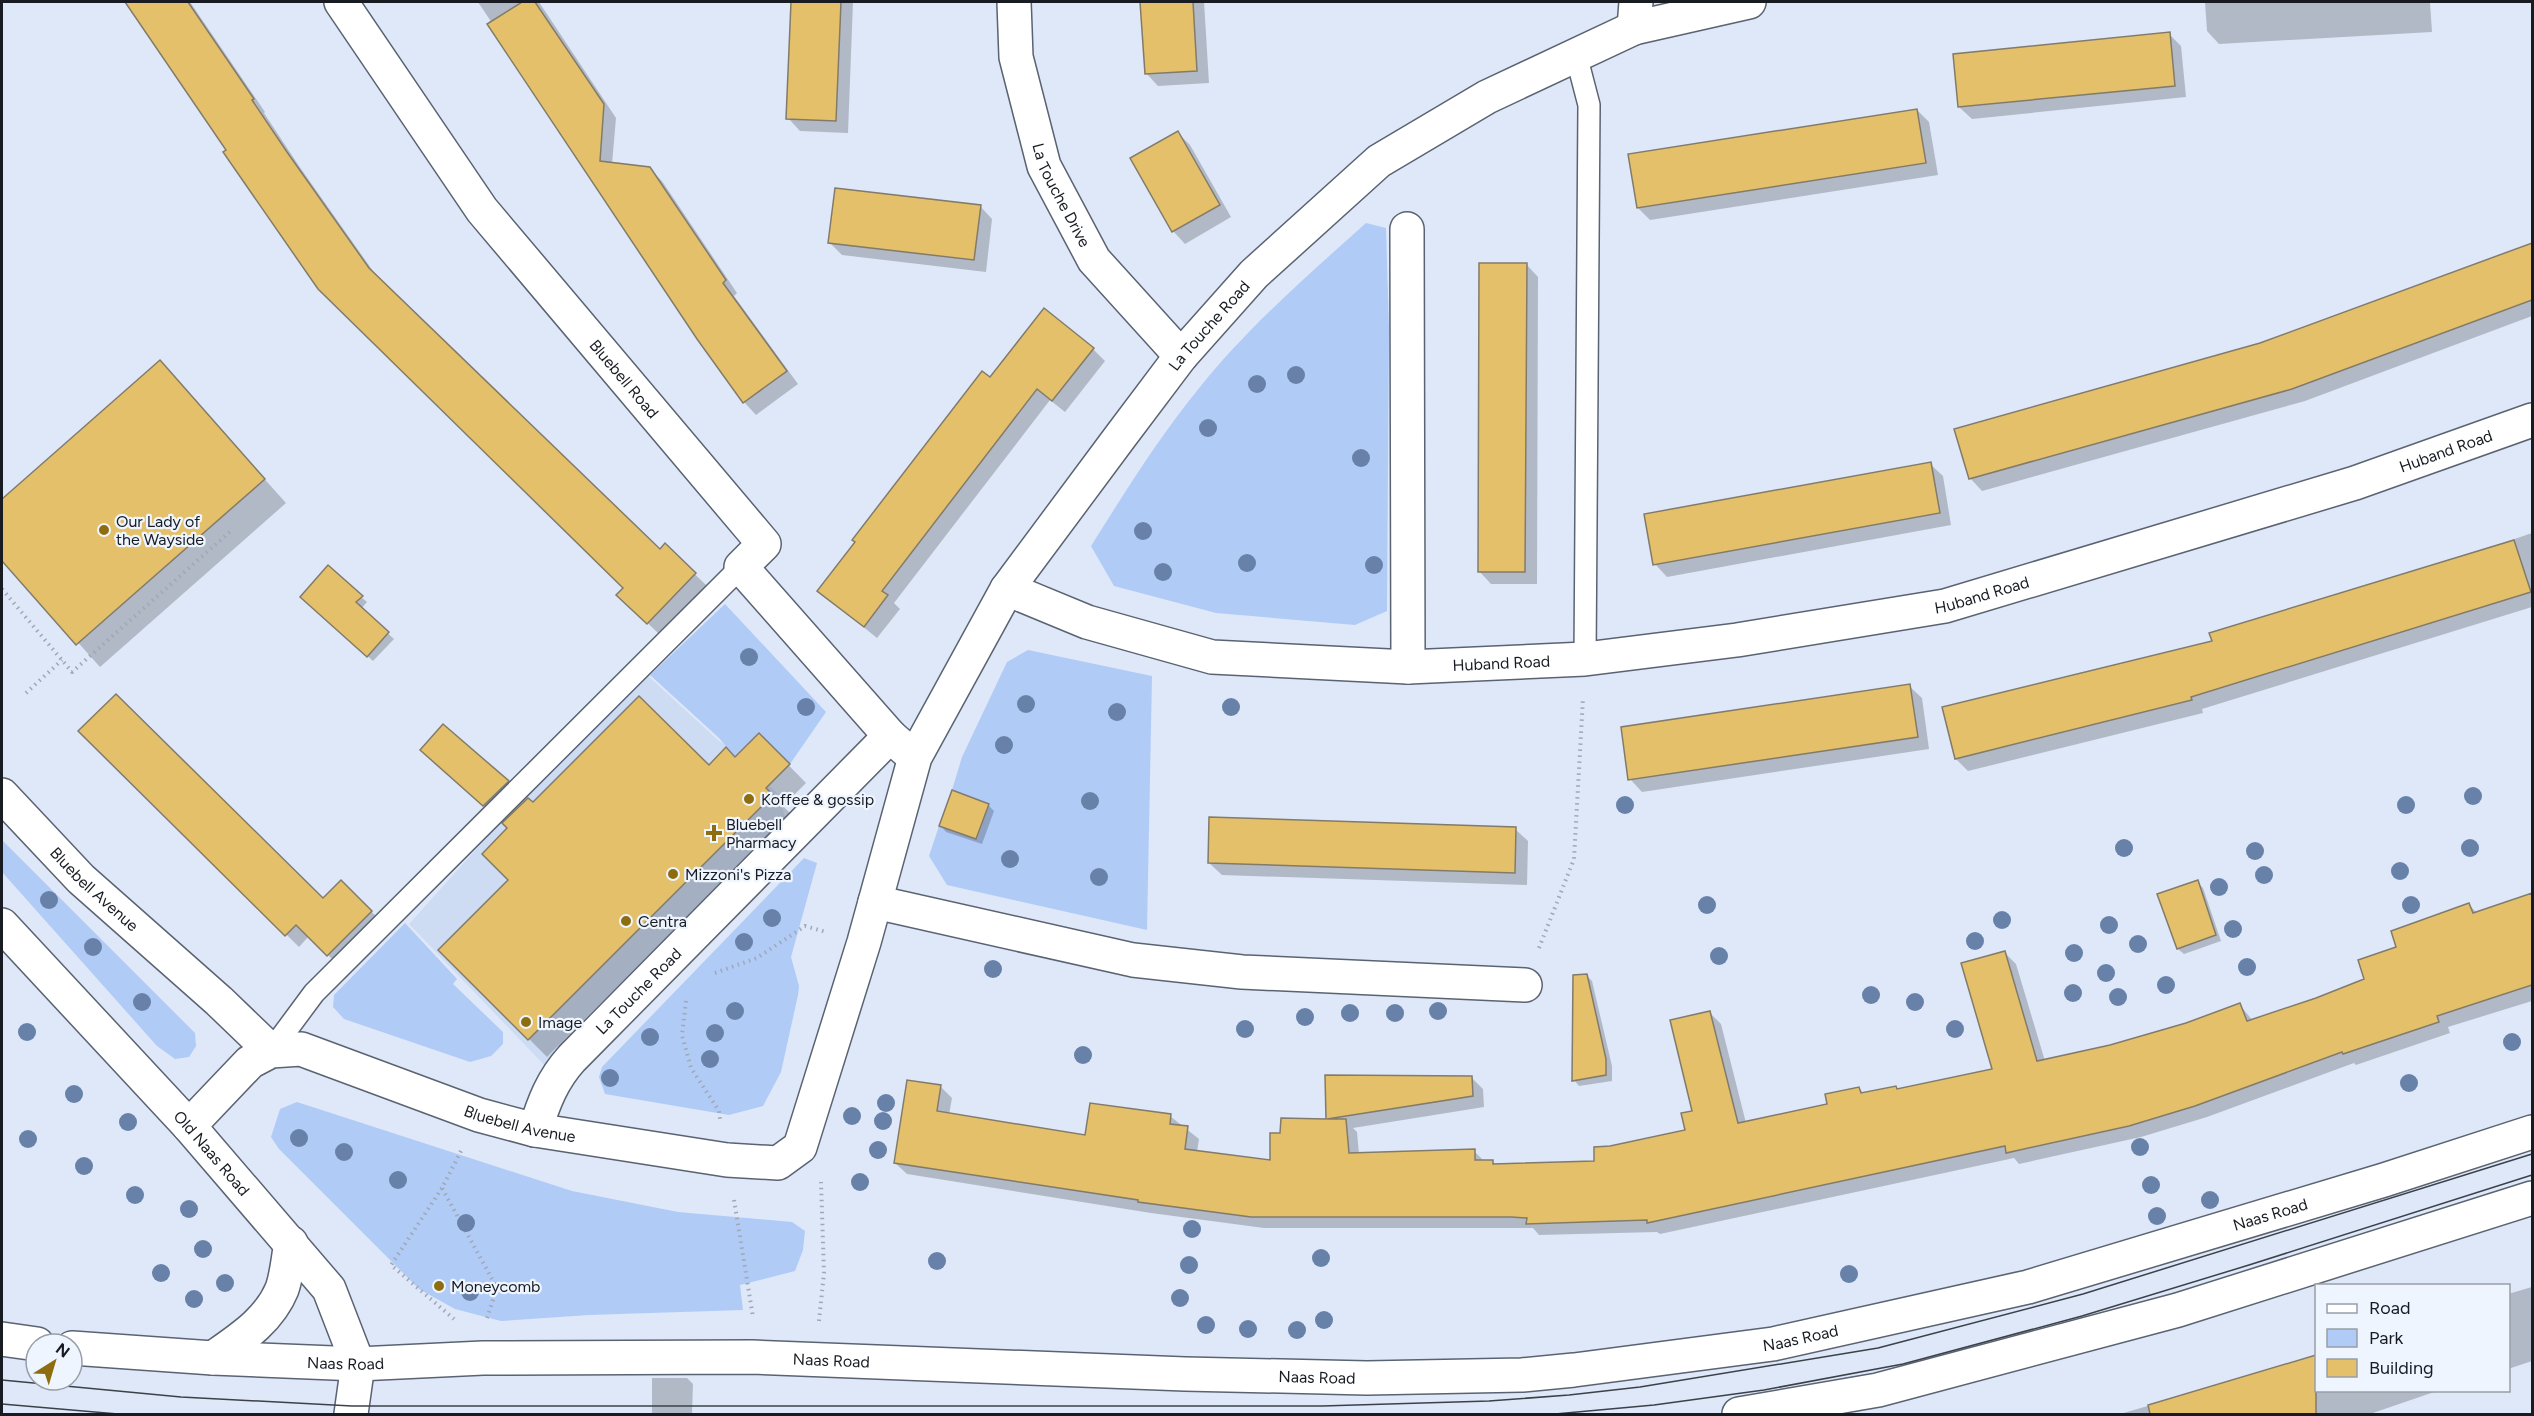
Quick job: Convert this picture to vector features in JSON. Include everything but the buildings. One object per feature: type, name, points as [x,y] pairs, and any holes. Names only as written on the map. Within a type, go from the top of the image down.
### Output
[{"type":"street","name":"Bluebell Road","points":[[341,2],[482,210],[764,544],[741,567]]},
{"type":"street","name":"La Touche Drive","points":[[1014,2],[1016,57],[1044,166],[1094,260],[1181,356]]},
{"type":"street","name":"La Touche Road","points":[[789,1155],[864,942],[915,757],[1007,589],[1181,356],[1254,274],[1379,161],[1487,97],[1576,55],[1635,15],[1749,2]]},
{"type":"street","points":[[1407,229],[1408,667]]},
{"type":"street","name":"Huband Road","points":[[1007,589],[1087,622],[1212,657],[1408,667],[1585,659],[1737,640],[1945,606],[2355,483],[2532,420]]},
{"type":"street","points":[[741,567],[890,736],[915,757]]},
{"type":"street","name":"La Touche Road","points":[[535,1130],[546,1095],[559,1073],[890,736]]},
{"type":"street","name":"Bluebell Avenue","points":[[2,795],[81,879],[272,1051]]},
{"type":"street","points":[[875,902],[1133,960],[1242,972],[1525,985]]},
{"type":"street","name":"Old Naas Road","points":[[2,925],[189,1126],[329,1288],[358,1364],[351,1414]]},
{"type":"street","name":"Bluebell Avenue","points":[[189,1126],[250,1062],[272,1051],[301,1049],[479,1115],[535,1130],[727,1160],[789,1155]]},
{"type":"street","name":"Naas Road","points":[[84,1349],[213,1358],[358,1364],[483,1358],[752,1357],[1185,1374],[1367,1378],[1522,1375],[1686,1357],[1779,1343],[2028,1287],[2384,1180],[2532,1132]]},
{"type":"street","points":[[1747,1414],[1878,1390],[2178,1310],[2532,1198]]},
{"type":"street","points":[[213,1358],[248,1333],[270,1311],[282,1288],[291,1243]]},
{"type":"street","points":[[2,1340],[24,1342]]},
{"type":"lane","points":[[1576,55],[1590,105],[1585,659]]},
{"type":"lane","points":[[272,1051],[314,993],[741,567]]},
{"type":"path","points":[[2,591],[72,672],[233,529]]},
{"type":"path","points":[[1525,985],[1574,859],[1585,659]]},
{"type":"path","points":[[26,693],[62,660]]},
{"type":"path","points":[[752,1357],[753,1316],[719,1111],[691,1068],[682,1035],[687,1001],[703,976],[757,958],[805,926],[864,942]]},
{"type":"path","points":[[676,953],[703,976]]},
{"type":"path","points":[[460,1323],[446,1314],[391,1265],[442,1188],[479,1115]]},
{"type":"path","points":[[789,1155],[820,1169],[824,1273],[815,1358]]},
{"type":"path","points":[[442,1188],[497,1288],[486,1319]]},
{"type":"shaded area","points":[[645,673],[719,741],[728,746],[779,795],[791,839],[549,1070],[409,924],[479,846]]},
{"type":"green space","points":[[1366,223],[1386,228],[1389,329],[1387,611],[1355,625],[1216,613],[1114,586],[1091,546],[1156,445],[1200,387],[1238,343],[1279,302]]},
{"type":"green space","points":[[725,604],[826,712],[790,764],[735,757],[719,738],[650,675]]},
{"type":"green space","points":[[1028,650],[1152,676],[1147,930],[947,885],[929,856],[939,826],[977,839],[989,804],[952,790],[962,757],[1007,662]]},
{"type":"green space","points":[[2,840],[195,1033],[196,1046],[189,1057],[175,1059],[157,1046],[2,872]]},
{"type":"green space","points":[[804,858],[817,863],[791,957],[799,986],[798,995],[781,1072],[763,1106],[729,1115],[605,1094],[599,1077],[602,1067]]},
{"type":"green space","points":[[405,923],[457,979],[453,984],[503,1032],[503,1044],[491,1056],[470,1062],[344,1019],[333,1007],[334,995]]},
{"type":"green space","points":[[297,1102],[572,1191],[678,1212],[792,1222],[805,1231],[803,1250],[795,1271],[740,1285],[743,1310],[589,1315],[501,1321],[455,1309],[419,1289],[279,1149],[271,1137],[280,1109]]},
{"type":"tram line","points":[[2,1380],[181,1397],[352,1406],[1322,1406],[1489,1401],[1569,1395],[1640,1387],[1878,1348],[2083,1294],[2532,1154]]},
{"type":"tram line","points":[[1555,1414],[1654,1405],[1764,1390],[1903,1364],[2082,1316],[2532,1175]]},
{"type":"tram line","points":[[2,1404],[118,1414]]},
{"type":"place","name":"Our Lady of the Wayside","points":[[104,530]]},
{"type":"place","name":"Koffee & gossip","points":[[749,799]]},
{"type":"place","name":"Bluebell Pharmacy","points":[[714,833]]},
{"type":"place","name":"Mizzoni's Pizza","points":[[673,874]]},
{"type":"place","name":"Centra","points":[[626,921]]},
{"type":"place","name":"Image","points":[[526,1022]]},
{"type":"place","name":"Moneycomb","points":[[439,1286]]}]
